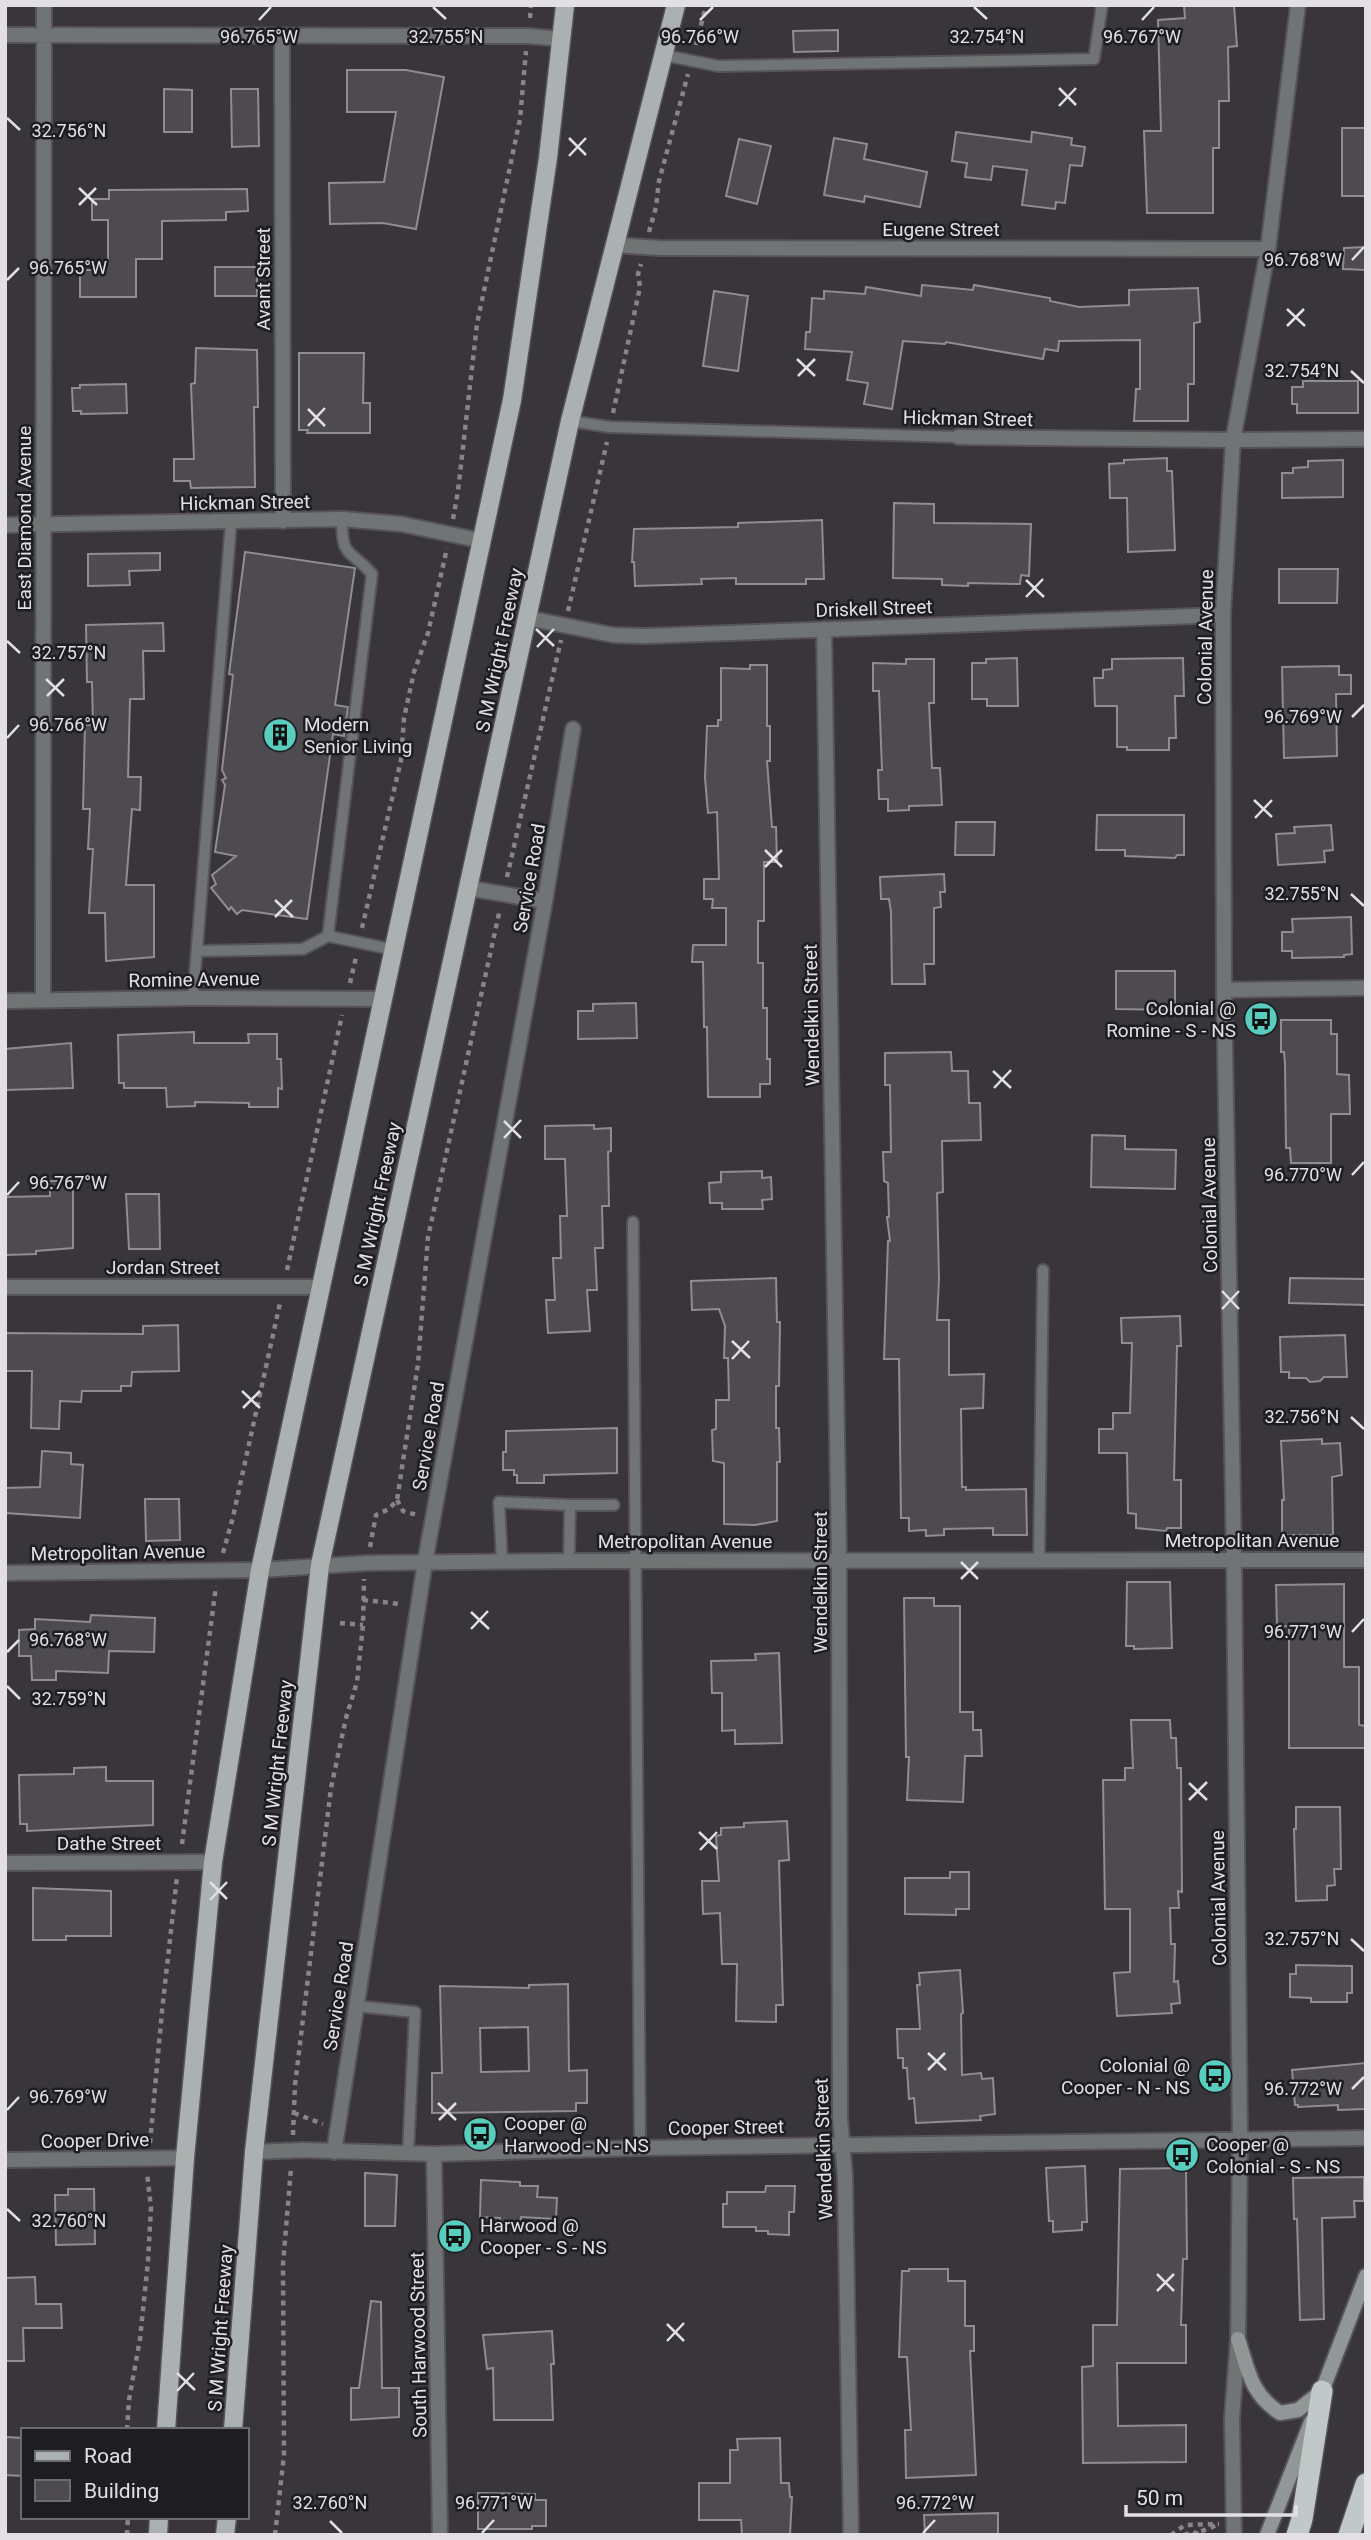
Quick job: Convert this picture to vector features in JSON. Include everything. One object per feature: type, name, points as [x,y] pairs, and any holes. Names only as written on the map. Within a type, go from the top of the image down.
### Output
[{"type":"highway","points":[[1297,2535],[1302,2519],[1322,2391]]},
{"type":"highway","points":[[1349,2535],[1366,2484]]},
{"type":"main road","name":"S M Wright Freeway","points":[[166,2428],[185,2158],[213,1863],[260,1570],[512,400],[548,158],[565,5]]},
{"type":"main road","name":"S M Wright Freeway","points":[[233,2428],[254,2152],[320,1565],[570,421],[676,5]]},
{"type":"main road","points":[[1267,2535],[1366,2276]]},
{"type":"main road","points":[[1238,2339],[1254,2388],[1263,2402],[1280,2413],[1298,2410],[1322,2391]]},
{"type":"street","name":"East Diamond Avenue","points":[[43,1000],[44,5]]},
{"type":"street","name":"Colonial Avenue","points":[[1234,2535],[1232,2417],[1238,2339],[1240,2140],[1224,990],[1223,615],[1233,440],[1268,249],[1298,5]]},
{"type":"street","points":[[5,35],[528,36],[562,39]]},
{"type":"street","name":"Avant Street","points":[[282,36],[283,521]]},
{"type":"street","name":"Eugene Street","points":[[614,246],[1268,249]]},
{"type":"street","name":"Hickman Street","points":[[958,437],[1366,439]]},
{"type":"street","name":"Hickman Street","points":[[5,524],[231,523],[342,519],[401,524],[483,541]]},
{"type":"street","name":"Driskell Street","points":[[527,618],[613,635],[645,636],[1223,615]]},
{"type":"street","name":"Wendelkin Street","points":[[824,629],[839,1560],[839,2117],[843,2145],[851,2535]]},
{"type":"street","name":"Service Road","points":[[334,2152],[425,1562],[545,901],[573,729]]},
{"type":"street","points":[[467,888],[545,901]]},
{"type":"street","points":[[1224,990],[1366,988]]},
{"type":"street","name":"Romine Avenue","points":[[5,1000],[384,999]]},
{"type":"street","name":"Jordan Street","points":[[5,1287],[321,1287]]},
{"type":"street","name":"Metropolitan Avenue","points":[[5,1573],[260,1570],[320,1565],[502,1561],[1366,1560]]},
{"type":"street","name":"Dathe Street","points":[[5,1863],[213,1863]]},
{"type":"street","name":"Cooper Street","points":[[254,2152],[433,2154],[640,2148],[1366,2138]]},
{"type":"street","name":"South Harwood Street","points":[[433,2154],[440,2535]]},
{"type":"street","name":"Cooper Drive","points":[[5,2160],[185,2158]]},
{"type":"lane","points":[[663,55],[719,66],[1094,59],[1102,5]]},
{"type":"lane","name":"Hickman Street","points":[[570,421],[610,427],[958,437]]},
{"type":"lane","points":[[328,936],[372,575],[342,544],[342,519]]},
{"type":"lane","points":[[194,998],[231,523]]},
{"type":"lane","points":[[198,951],[303,949],[328,936],[395,950]]},
{"type":"lane","points":[[633,1222],[640,2148]]},
{"type":"lane","points":[[1040,1560],[1043,1270]]},
{"type":"lane","points":[[502,1561],[499,1502],[614,1505]]},
{"type":"lane","points":[[569,1561],[570,1505]]},
{"type":"lane","points":[[356,2006],[415,2012],[408,2153]]},
{"type":"path","points":[[226,1537],[233,1517],[346,998],[401,760],[404,718],[414,672],[428,633],[450,534],[458,491],[477,324],[520,119],[531,5]]},
{"type":"path","points":[[376,1515],[389,1509],[397,1500],[418,1364],[428,1237],[610,427],[640,286],[638,274],[656,207],[659,181],[706,5]]},
{"type":"path","points":[[397,1500],[403,1511],[419,1516]]},
{"type":"path","points":[[275,2535],[284,2455],[283,2264],[295,2085],[331,1788],[346,1718],[357,1682],[363,1625],[363,1590]]},
{"type":"path","points":[[363,1600],[402,1604]]},
{"type":"path","points":[[127,2428],[148,2261],[151,2208],[146,2181],[162,2011],[179,1861],[211,1638],[211,1611]]},
{"type":"path","points":[[340,1623],[363,1625]]},
{"type":"path","points":[[294,2113],[337,2130]]},
{"type":"path","points":[[1171,2535],[1185,2525],[1220,2524],[1192,2535]]},
{"type":"path","points":[[1184,2535],[1192,2532],[1201,2535]]},
{"type":"building","points":[[1184,5],[1234,5],[1237,46],[1228,47],[1229,101],[1219,101],[1219,148],[1213,148],[1213,213],[1147,213],[1144,131],[1161,131],[1158,20],[1185,18]]},
{"type":"building","points":[[838,30],[838,51],[794,52],[793,31]]},
{"type":"building","points":[[347,70],[406,70],[444,77],[416,229],[383,223],[330,224],[329,183],[384,182],[396,112],[347,112]]},
{"type":"building","points":[[164,89],[192,90],[192,132],[164,132]]},
{"type":"building","points":[[231,89],[258,89],[259,146],[232,147]]},
{"type":"building","points":[[1342,128],[1366,128],[1366,196],[1342,196]]},
{"type":"building","points":[[956,132],[1031,142],[1032,132],[1072,138],[1071,145],[1085,147],[1082,166],[1070,165],[1065,203],[1056,202],[1055,209],[1022,205],[1027,170],[993,166],[991,180],[965,177],[967,163],[952,161]]},
{"type":"building","points":[[834,138],[867,144],[864,159],[927,172],[920,207],[865,196],[864,202],[824,195]]},
{"type":"building","points":[[739,139],[771,146],[757,204],[726,196]]},
{"type":"building","points":[[247,189],[248,211],[226,212],[226,220],[162,221],[162,259],[136,259],[136,297],[80,297],[80,270],[98,270],[98,260],[108,262],[108,220],[92,220],[92,199],[109,199],[109,190]]},
{"type":"building","points":[[1366,247],[1366,270],[1343,269],[1344,248]]},
{"type":"building","points":[[215,267],[257,267],[257,296],[215,296]]},
{"type":"building","points":[[922,285],[973,290],[974,285],[1050,298],[1050,301],[1079,307],[1129,305],[1129,290],[1198,288],[1200,322],[1194,323],[1194,384],[1188,384],[1188,421],[1134,421],[1136,389],[1140,389],[1140,340],[1059,341],[1058,351],[1045,349],[1043,359],[946,342],[903,341],[892,409],[864,404],[868,383],[847,380],[852,352],[805,349],[806,332],[810,332],[812,298],[824,299],[824,291],[865,294],[866,287],[921,296]]},
{"type":"building","points":[[714,291],[748,296],[738,371],[703,366]]},
{"type":"building","points":[[196,348],[257,350],[258,407],[254,407],[255,487],[191,488],[190,481],[174,481],[174,459],[194,459],[191,384],[195,383]]},
{"type":"building","points":[[299,353],[364,353],[363,403],[370,403],[370,433],[307,433],[308,430],[299,430]]},
{"type":"building","points":[[1303,381],[1358,381],[1358,413],[1297,413],[1297,404],[1292,404],[1292,387],[1303,387]]},
{"type":"building","points":[[126,384],[127,413],[81,414],[81,411],[73,411],[72,388],[80,388],[80,385]]},
{"type":"building","points":[[1167,458],[1167,471],[1172,471],[1175,550],[1128,552],[1127,498],[1110,498],[1109,464],[1124,463],[1124,460]]},
{"type":"building","points":[[1343,460],[1343,497],[1282,498],[1282,473],[1293,473],[1293,468],[1308,467],[1308,461]]},
{"type":"building","points":[[894,503],[934,504],[934,523],[1031,524],[1029,576],[1021,575],[1020,584],[968,583],[968,586],[942,585],[942,579],[893,578]]},
{"type":"building","points":[[822,520],[824,579],[806,579],[806,584],[736,584],[736,578],[701,579],[702,584],[635,586],[632,562],[634,529],[738,527],[738,523]]},
{"type":"building","name":"Modern Senior Living","points":[[245,552],[355,568],[335,705],[348,707],[344,736],[333,734],[307,919],[242,910],[237,914],[231,907],[229,910],[211,888],[216,884],[212,875],[236,856],[215,852],[225,785],[222,780],[226,778],[222,770],[233,675],[229,674]]},
{"type":"building","points":[[160,553],[160,570],[129,571],[130,585],[88,586],[88,554]]},
{"type":"building","points":[[1279,569],[1338,569],[1337,603],[1279,603]]},
{"type":"building","points":[[163,623],[164,651],[143,651],[144,699],[130,699],[128,777],[141,777],[140,810],[132,809],[126,885],[154,885],[154,957],[106,961],[105,913],[89,913],[93,849],[88,849],[90,809],[83,809],[85,725],[93,725],[92,682],[87,682],[86,625]]},
{"type":"building","points":[[1017,658],[1018,706],[987,706],[987,699],[972,699],[972,663],[986,663],[986,659]]},
{"type":"building","points":[[1183,658],[1184,696],[1175,696],[1176,738],[1169,738],[1169,750],[1127,750],[1127,747],[1117,747],[1117,706],[1095,706],[1094,678],[1103,678],[1103,670],[1112,669],[1112,659]]},
{"type":"building","points":[[906,659],[934,659],[934,703],[929,703],[932,768],[940,768],[942,805],[909,806],[909,810],[888,811],[888,799],[879,799],[878,770],[882,770],[879,691],[873,691],[873,663],[906,664]]},
{"type":"building","points":[[750,665],[767,665],[770,761],[767,761],[772,827],[776,827],[777,862],[764,862],[764,921],[758,921],[758,963],[763,963],[763,1008],[767,1008],[770,1084],[760,1084],[760,1097],[708,1097],[703,962],[692,962],[693,945],[726,945],[726,908],[712,908],[713,899],[704,899],[704,879],[719,879],[717,812],[708,813],[705,778],[707,726],[718,726],[718,720],[721,720],[721,668],[750,669]]},
{"type":"building","points":[[1339,666],[1339,675],[1351,675],[1351,694],[1336,694],[1337,756],[1284,758],[1282,667]]},
{"type":"building","points":[[1097,815],[1184,815],[1184,855],[1177,855],[1175,858],[1125,856],[1125,850],[1096,850]]},
{"type":"building","points":[[956,822],[995,822],[994,855],[955,855]]},
{"type":"building","points":[[1331,825],[1333,850],[1324,851],[1325,862],[1278,865],[1276,834],[1295,833],[1294,827]]},
{"type":"building","points":[[944,874],[945,892],[940,892],[941,907],[934,908],[934,964],[924,964],[925,984],[892,984],[891,912],[889,899],[881,899],[880,877]]},
{"type":"building","points":[[1351,917],[1352,954],[1344,957],[1292,958],[1292,951],[1282,951],[1282,932],[1293,932],[1292,919]]},
{"type":"building","points":[[1116,971],[1175,971],[1175,1010],[1116,1009]]},
{"type":"building","points":[[636,1003],[637,1038],[578,1039],[578,1011],[593,1011],[593,1004]]},
{"type":"building","points":[[1281,1020],[1331,1020],[1331,1034],[1337,1034],[1337,1074],[1349,1075],[1350,1114],[1331,1114],[1331,1163],[1291,1163],[1290,1148],[1286,1148],[1285,1064],[1284,1052],[1281,1052]]},
{"type":"building","points":[[194,1032],[194,1043],[249,1043],[248,1034],[277,1034],[277,1059],[281,1059],[282,1089],[278,1088],[278,1107],[249,1107],[249,1103],[195,1102],[195,1106],[167,1107],[166,1088],[124,1088],[124,1083],[119,1083],[118,1035]]},
{"type":"building","points":[[71,1043],[73,1088],[5,1090],[5,1049]]},
{"type":"building","points":[[951,1052],[952,1071],[968,1071],[969,1103],[980,1103],[981,1140],[942,1141],[943,1192],[937,1193],[937,1320],[949,1320],[949,1375],[984,1374],[983,1408],[961,1409],[962,1487],[966,1487],[966,1490],[1026,1489],[1027,1535],[993,1535],[993,1528],[944,1529],[944,1535],[926,1536],[926,1530],[909,1531],[909,1518],[901,1518],[899,1359],[884,1359],[890,1241],[887,1217],[888,1183],[884,1181],[883,1152],[891,1152],[890,1085],[885,1085],[885,1053]]},
{"type":"building","points":[[594,1125],[594,1129],[611,1128],[611,1151],[608,1152],[609,1206],[602,1206],[603,1248],[595,1248],[597,1290],[587,1290],[590,1331],[548,1333],[546,1300],[555,1300],[553,1258],[561,1258],[560,1216],[567,1216],[565,1159],[545,1159],[545,1126]]},
{"type":"building","points":[[1092,1135],[1125,1136],[1125,1149],[1176,1150],[1175,1189],[1091,1187]]},
{"type":"building","points":[[762,1171],[762,1178],[771,1177],[772,1199],[762,1200],[763,1209],[722,1209],[722,1203],[710,1203],[709,1183],[721,1182],[721,1172]]},
{"type":"building","points":[[50,1181],[73,1181],[73,1248],[36,1251],[36,1254],[6,1255],[5,1197],[50,1196]]},
{"type":"building","points":[[126,1194],[159,1194],[160,1249],[129,1249]]},
{"type":"building","points":[[776,1278],[777,1322],[780,1322],[779,1386],[776,1386],[776,1428],[779,1428],[780,1462],[777,1462],[777,1521],[755,1525],[724,1524],[724,1463],[713,1461],[712,1430],[716,1429],[716,1400],[729,1400],[728,1358],[724,1358],[725,1326],[719,1309],[692,1310],[691,1281]]},
{"type":"building","points":[[1290,1278],[1366,1279],[1366,1305],[1289,1303]]},
{"type":"building","points":[[1180,1316],[1174,1480],[1181,1480],[1181,1528],[1167,1528],[1166,1531],[1136,1528],[1136,1514],[1128,1513],[1127,1453],[1099,1453],[1099,1429],[1113,1429],[1113,1413],[1130,1413],[1132,1343],[1122,1343],[1121,1318]]},
{"type":"building","points":[[178,1325],[179,1371],[132,1372],[131,1386],[121,1386],[121,1391],[82,1391],[81,1402],[60,1401],[59,1429],[31,1428],[32,1371],[5,1371],[5,1333],[143,1334],[143,1326]]},
{"type":"building","points":[[1345,1335],[1347,1377],[1324,1377],[1320,1381],[1310,1382],[1306,1378],[1289,1378],[1289,1372],[1281,1372],[1280,1337]]},
{"type":"building","points":[[617,1428],[617,1473],[544,1475],[544,1483],[517,1483],[514,1470],[503,1470],[506,1431]]},
{"type":"building","points":[[1322,1439],[1322,1444],[1340,1443],[1342,1475],[1332,1477],[1333,1535],[1282,1535],[1284,1500],[1281,1441]]},
{"type":"building","points":[[42,1451],[71,1453],[71,1464],[83,1465],[80,1518],[5,1513],[5,1488],[40,1487]]},
{"type":"building","points":[[145,1499],[179,1499],[180,1540],[146,1541]]},
{"type":"building","points":[[1127,1582],[1170,1582],[1172,1648],[1134,1649],[1134,1646],[1126,1646]]},
{"type":"building","points":[[1344,1584],[1344,1667],[1359,1667],[1359,1725],[1366,1726],[1366,1748],[1289,1748],[1289,1626],[1277,1627],[1276,1585]]},
{"type":"building","points":[[904,1598],[934,1598],[934,1606],[960,1606],[960,1712],[973,1712],[973,1730],[981,1730],[982,1756],[965,1756],[963,1802],[907,1800],[909,1757],[906,1757]]},
{"type":"building","points":[[91,1615],[155,1618],[154,1652],[109,1651],[108,1673],[56,1671],[56,1680],[32,1680],[31,1656],[19,1656],[19,1630],[35,1629],[35,1619],[90,1622]]},
{"type":"building","points":[[779,1653],[782,1743],[735,1744],[735,1730],[722,1731],[722,1693],[712,1693],[711,1661],[756,1660],[755,1654]]},
{"type":"building","points":[[1131,1720],[1170,1720],[1171,1738],[1176,1738],[1177,1768],[1181,1768],[1182,1892],[1178,1891],[1179,1908],[1170,1908],[1171,1944],[1175,1944],[1174,1982],[1178,1981],[1180,2003],[1171,2004],[1172,2013],[1117,2016],[1114,1973],[1130,1972],[1130,1909],[1105,1909],[1103,1780],[1125,1780],[1125,1768],[1133,1768]]},
{"type":"building","points":[[106,1767],[106,1781],[153,1781],[153,1825],[27,1831],[27,1824],[20,1824],[19,1775],[74,1774],[74,1768]]},
{"type":"building","points":[[1296,1807],[1340,1807],[1341,1869],[1334,1869],[1335,1885],[1327,1886],[1327,1900],[1296,1901]]},
{"type":"building","points":[[787,1821],[789,1860],[779,1861],[783,2005],[776,2005],[776,2022],[736,2021],[737,1964],[722,1964],[720,1913],[703,1914],[702,1881],[719,1881],[716,1836],[721,1835],[721,1828],[744,1827],[744,1823]]},
{"type":"building","points":[[950,1872],[969,1872],[969,1909],[956,1909],[956,1915],[905,1914],[905,1878],[950,1878]]},
{"type":"building","points":[[33,1888],[111,1891],[111,1936],[66,1936],[66,1940],[33,1940]]},
{"type":"building","points":[[1296,1965],[1352,1966],[1352,1993],[1347,1993],[1347,2002],[1311,2002],[1311,1998],[1290,1997],[1290,1974],[1296,1974]]},
{"type":"building","points":[[960,1970],[963,2013],[962,2075],[981,2073],[982,2079],[993,2078],[995,2114],[980,2116],[981,2120],[916,2123],[914,2098],[909,2099],[907,2068],[903,2068],[903,2058],[898,2058],[897,2029],[920,2029],[917,1985],[920,1985],[919,1973]]},
{"type":"building","points":[[568,1984],[569,2071],[587,2070],[587,2103],[576,2103],[576,2111],[432,2113],[432,2073],[442,2073],[440,1986],[529,1988],[529,1985]],"holes":[[[528,2027],[529,2071],[481,2072],[480,2028]]]},
{"type":"building","points":[[1366,2063],[1366,2109],[1338,2110],[1338,2105],[1295,2105],[1292,2070]]},
{"type":"building","points":[[1085,2166],[1087,2222],[1082,2222],[1082,2230],[1053,2232],[1053,2221],[1049,2221],[1046,2168]]},
{"type":"building","points":[[1186,2168],[1187,2259],[1183,2259],[1181,2325],[1186,2325],[1186,2363],[1117,2363],[1118,2426],[1186,2425],[1186,2462],[1083,2463],[1082,2367],[1093,2366],[1093,2325],[1117,2325],[1120,2169]]},
{"type":"building","points":[[365,2173],[397,2175],[395,2226],[365,2226]]},
{"type":"building","points":[[1364,2177],[1364,2201],[1354,2201],[1355,2217],[1322,2218],[1324,2319],[1300,2320],[1293,2178]]},
{"type":"building","points":[[481,2180],[538,2186],[537,2197],[557,2198],[556,2219],[521,2217],[520,2223],[480,2217]]},
{"type":"building","points":[[766,2186],[795,2186],[794,2212],[789,2212],[789,2235],[768,2234],[768,2231],[756,2231],[756,2227],[723,2227],[723,2204],[727,2204],[727,2192],[765,2192]]},
{"type":"building","points":[[68,2189],[94,2189],[95,2244],[56,2245],[55,2195],[68,2195]]},
{"type":"building","points":[[948,2269],[948,2281],[965,2281],[965,2326],[974,2326],[974,2351],[970,2351],[976,2475],[906,2478],[905,2430],[911,2430],[907,2357],[899,2357],[902,2271]]},
{"type":"building","points":[[35,2277],[36,2304],[61,2304],[62,2328],[23,2328],[24,2361],[5,2361],[5,2278]]},
{"type":"building","points":[[371,2301],[381,2302],[382,2388],[399,2388],[399,2417],[351,2420],[351,2388],[359,2388]]},
{"type":"building","points":[[552,2331],[553,2420],[494,2420],[493,2368],[487,2369],[483,2335]]},
{"type":"building","points":[[5,2437],[21,2438],[21,2476],[5,2475]]},
{"type":"building","points":[[780,2438],[781,2483],[789,2483],[792,2497],[790,2535],[742,2535],[741,2520],[699,2520],[699,2483],[730,2483],[730,2450],[738,2450],[737,2439]]},
{"type":"building","points":[[478,2493],[535,2494],[535,2500],[546,2500],[546,2526],[532,2526],[532,2529],[478,2529]]},
{"type":"building","points":[[998,2513],[998,2535],[925,2535],[924,2515]]},
{"type":"place","name":"Modern Senior Living","points":[[280,735]]},
{"type":"place","name":"Colonial @ Romine - S - NS","points":[[1261,1019]]},
{"type":"place","name":"Colonial @ Cooper - N - NS","points":[[1215,2076]]},
{"type":"place","name":"Cooper @ Harwood - N - NS","points":[[480,2134]]},
{"type":"place","name":"Cooper @ Colonial - S - NS","points":[[1182,2155]]},
{"type":"place","name":"Harwood @ Cooper - S - NS","points":[[455,2236]]}]
